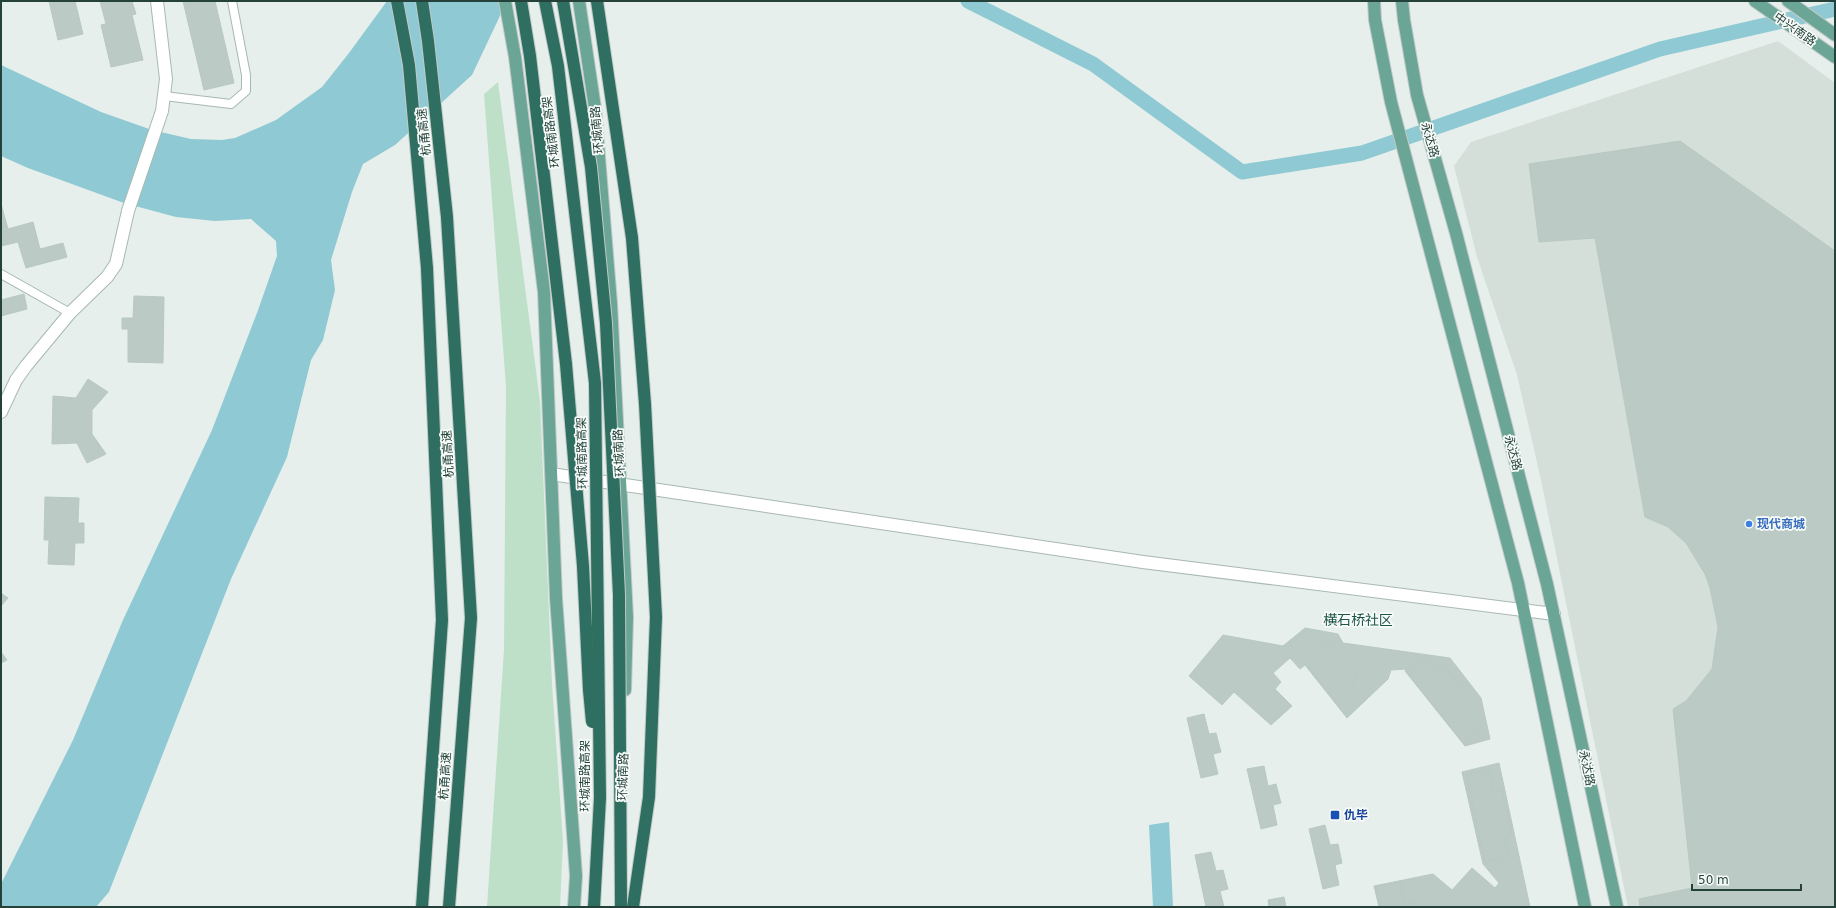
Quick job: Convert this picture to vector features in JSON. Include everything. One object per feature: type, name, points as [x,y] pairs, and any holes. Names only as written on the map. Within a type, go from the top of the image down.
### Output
[{"type":"highway","name":"杭甬高速","points":[[397,1],[409,65],[428,268],[442,620],[422,907]]},
{"type":"highway","name":"杭甬高速","points":[[422,1],[428,41],[447,217],[471,618],[448,907]]},
{"type":"highway","points":[[521,1],[530,56],[566,364],[583,566],[589,690],[600,798]]},
{"type":"highway","name":"环城南路高架","points":[[545,1],[558,66],[595,383],[600,798],[594,907]]},
{"type":"highway","points":[[563,1],[591,167],[606,323],[619,595],[620,907]]},
{"type":"highway","points":[[597,1],[632,238],[645,404],[656,617],[649,797],[633,907]]},
{"type":"main road","points":[[505,1],[514,57],[544,292],[556,598],[576,876],[574,907]]},
{"type":"main road","name":"环城南路","points":[[579,1],[595,108],[611,303],[627,617],[623,768],[616,907]]},
{"type":"main road","points":[[1374,1],[1375,20],[1391,102],[1413,179],[1518,582],[1585,907]]},
{"type":"main road","name":"永达路","points":[[1402,1],[1417,95],[1438,168],[1554,614],[1617,907]]},
{"type":"main road","name":"中兴南路","points":[[1754,1],[1835,58]]},
{"type":"main road","name":"中兴南路","points":[[1788,1],[1835,35]]},
{"type":"street","points":[[1,412],[16,380],[70,313],[107,278],[116,264],[128,211],[162,111],[166,79],[157,1]]},
{"type":"street","points":[[551,474],[1143,562],[1554,614]]},
{"type":"lane","points":[[164,96],[231,104],[246,91],[246,75],[232,1]]},
{"type":"lane","points":[[1,274],[70,313]]},
{"type":"shaded area","points":[[1778,41],[1835,83],[1835,907],[1628,907],[1541,480],[1517,375],[1477,257],[1454,166],[1471,142]]},
{"type":"green space","points":[[498,82],[540,401],[552,684],[563,841],[560,907],[487,907],[504,649],[506,387],[484,94]]},
{"type":"water","points":[[387,1],[507,1],[472,75],[395,145],[363,164],[352,192],[331,260],[335,290],[323,340],[311,360],[287,457],[231,579],[109,892],[96,907],[1,907],[1,884],[73,740],[123,620],[212,430],[257,313],[277,256],[276,241],[251,219],[215,221],[176,217],[124,203],[28,168],[1,156],[1,65],[101,112],[152,130],[191,139],[222,140],[235,138],[276,120],[322,87]]},
{"type":"water","points":[[1169,822],[1173,907],[1153,907],[1149,825]]},
{"type":"building","points":[[49,1],[75,1],[83,34],[58,40]]},
{"type":"building","points":[[100,1],[132,1],[136,14],[132,15],[143,60],[111,67],[101,25],[106,24]]},
{"type":"building","points":[[183,1],[215,1],[234,83],[204,90]]},
{"type":"building","name":"现代商城","points":[[1680,141],[1835,251],[1835,907],[1640,907],[1639,899],[1692,888],[1673,709],[1686,701],[1712,669],[1718,627],[1710,588],[1705,574],[1686,543],[1668,527],[1645,517],[1595,238],[1539,242],[1529,164]]},
{"type":"building","points":[[1,204],[8,229],[33,222],[40,249],[63,243],[67,257],[26,268],[18,242],[1,246]]},
{"type":"building","points":[[24,294],[27,309],[1,316],[1,300]]},
{"type":"building","points":[[134,296],[164,297],[163,363],[128,362],[128,329],[122,329],[122,318],[133,318]]},
{"type":"building","points":[[88,379],[108,392],[92,410],[92,434],[106,454],[87,463],[77,443],[52,444],[53,396],[76,398]]},
{"type":"building","points":[[45,497],[79,498],[78,523],[84,523],[84,543],[75,543],[74,565],[48,564],[49,540],[44,540]]},
{"type":"building","points":[[1,593],[8,598],[1,606]]},
{"type":"building","points":[[1305,628],[1338,634],[1343,643],[1450,658],[1481,698],[1490,739],[1465,746],[1405,671],[1406,669],[1391,670],[1388,679],[1347,718],[1305,665],[1300,669],[1290,658],[1273,673],[1281,682],[1275,689],[1292,706],[1271,725],[1234,692],[1222,705],[1189,676],[1223,635],[1283,646]]},
{"type":"building","points":[[1308,629],[1321,646],[1328,640],[1358,677],[1351,683],[1365,700],[1347,715],[1290,644]]},
{"type":"building","points":[[1,652],[7,660],[1,663]]},
{"type":"building","points":[[1425,657],[1438,673],[1445,667],[1475,705],[1468,710],[1482,728],[1463,742],[1407,671]]},
{"type":"building","points":[[1204,714],[1209,734],[1216,733],[1221,752],[1213,754],[1218,774],[1201,778],[1187,718]]},
{"type":"building","points":[[1499,763],[1530,907],[1432,907],[1430,905],[1422,907],[1379,907],[1374,886],[1433,874],[1452,890],[1472,868],[1495,888],[1499,883],[1483,864],[1462,772]]},
{"type":"building","points":[[1264,766],[1268,786],[1276,784],[1281,803],[1273,805],[1277,825],[1261,829],[1247,769]]},
{"type":"building","points":[[1489,770],[1493,791],[1502,789],[1512,834],[1504,836],[1508,857],[1485,862],[1466,775]]},
{"type":"building","points":[[1325,825],[1330,845],[1338,844],[1342,863],[1335,865],[1339,885],[1323,889],[1309,829]]},
{"type":"building","points":[[1211,852],[1216,871],[1223,870],[1228,889],[1220,891],[1224,907],[1206,907],[1195,855]]},
{"type":"building","points":[[1400,882],[1404,903],[1413,901],[1414,907],[1381,907],[1376,887]]},
{"type":"building","points":[[1284,897],[1286,907],[1269,907],[1268,900]]},
{"type":"waterway","points":[[968,1],[1093,64],[1242,172],[1362,153],[1660,49],[1835,9]]},
{"type":"place","name":"现代商城","points":[[1749,524]]},
{"type":"place","name":"仇毕","points":[[1335,815]]},
{"type":"district","name":"横石桥社区","points":[[1358,620]]}]
